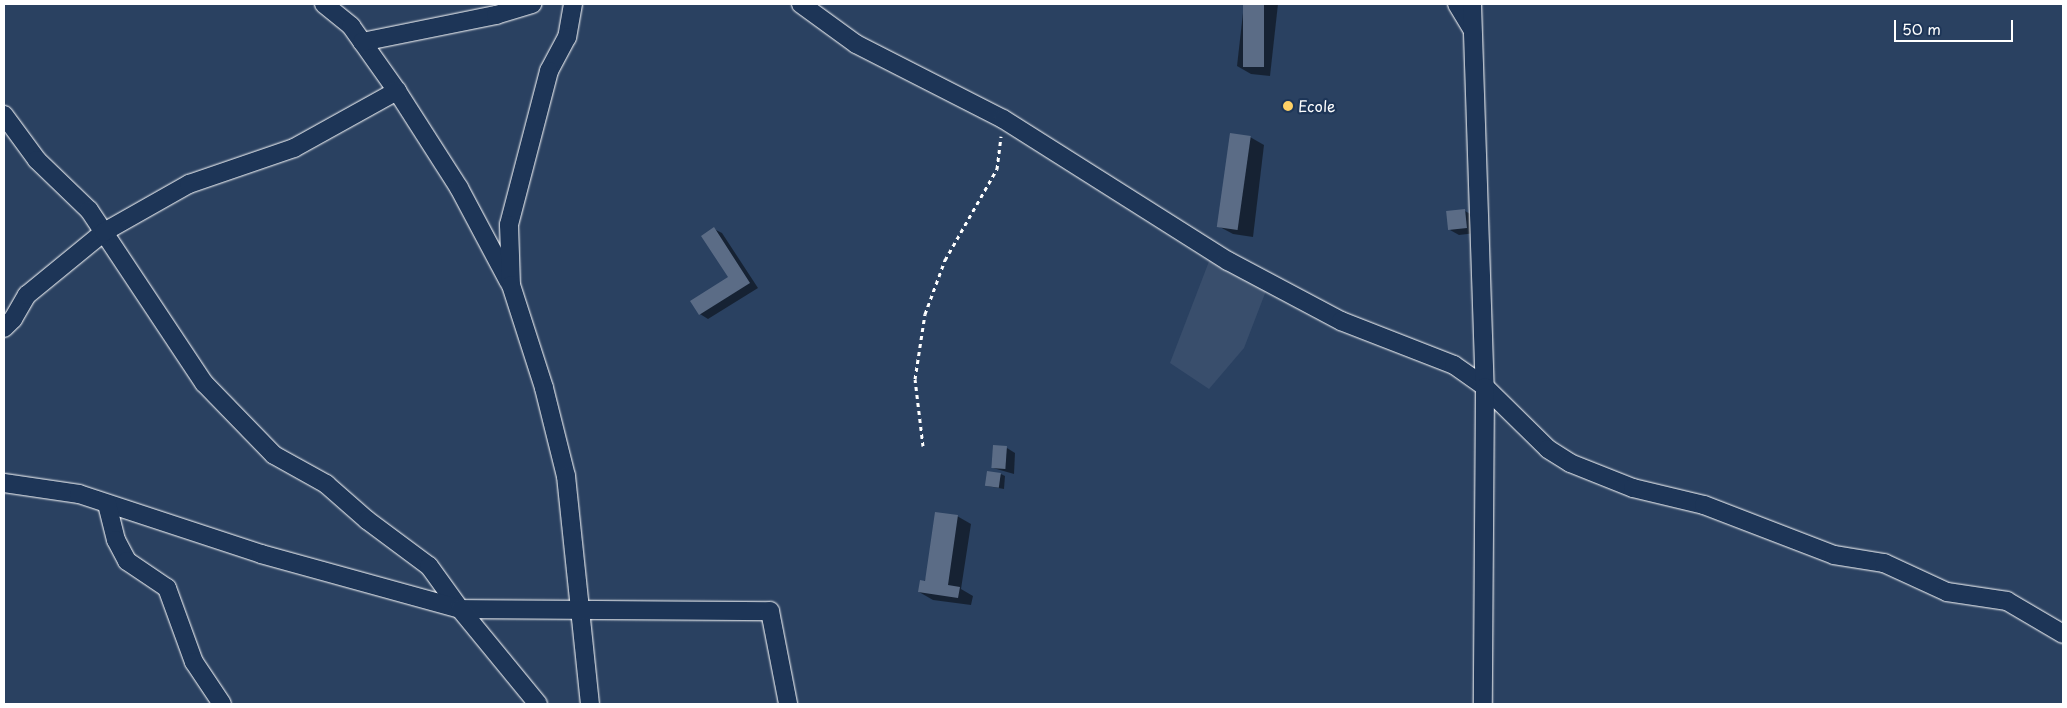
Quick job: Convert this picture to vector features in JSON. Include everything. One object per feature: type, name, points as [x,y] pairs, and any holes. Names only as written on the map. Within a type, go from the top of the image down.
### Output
[{"type":"street","points":[[324,4],[351,26],[397,91],[459,188],[511,285],[544,388],[566,476],[590,704]]},
{"type":"street","points":[[362,42],[496,15],[532,4]]},
{"type":"street","points":[[511,285],[509,225],[550,71],[567,36],[573,4]]},
{"type":"street","points":[[800,4],[856,44],[1003,119],[1228,261],[1341,321],[1454,365],[1485,387],[1548,449],[1570,463],[1633,488],[1704,505],[1834,555],[1884,563],[1947,592],[2007,601],[2063,634]]},
{"type":"street","points":[[1457,4],[1472,29]]},
{"type":"street","points":[[1472,4],[1485,387],[1483,704]]},
{"type":"street","points":[[4,328],[13,319],[27,295],[104,232],[189,184],[294,148],[397,91]]},
{"type":"street","points":[[4,115],[37,160],[89,210],[204,383],[274,455],[326,484],[367,520],[429,566],[460,609],[538,704]]},
{"type":"street","points":[[4,483],[79,494],[261,554],[460,609],[580,612],[770,610],[788,704]]},
{"type":"street","points":[[107,504],[116,540],[127,561],[167,588],[194,662],[222,704]]},
{"type":"path","points":[[923,446],[915,379],[926,314],[945,260],[997,169],[1003,119]]},
{"type":"shaded area","points":[[1213,251],[1269,283],[1244,348],[1209,389],[1170,363]]},
{"type":"building","points":[[1243,4],[1264,4],[1264,67],[1243,67]]},
{"type":"building","points":[[1230,133],[1251,136],[1238,230],[1217,227]]},
{"type":"building","points":[[1465,209],[1467,228],[1448,230],[1446,211]]},
{"type":"building","points":[[714,227],[750,283],[699,315],[690,301],[728,277],[701,236]]},
{"type":"building","points":[[993,445],[1007,446],[1005,469],[991,468]]},
{"type":"building","points":[[987,471],[1001,473],[999,488],[985,486]]},
{"type":"building","points":[[935,512],[958,515],[948,585],[960,587],[958,598],[918,592],[920,580],[925,581]]},
{"type":"place","name":"Ecole","points":[[1288,106]]}]
